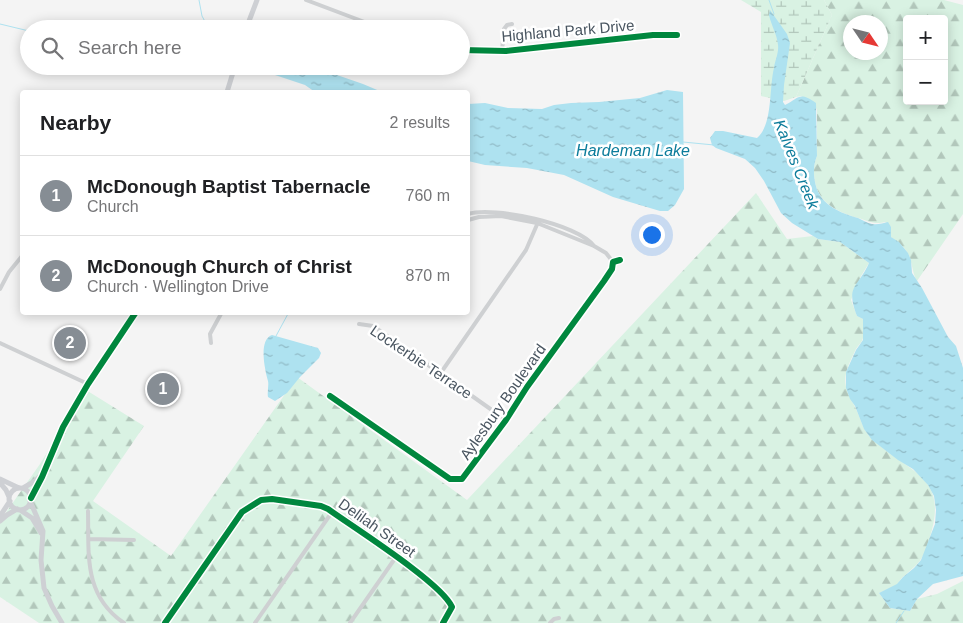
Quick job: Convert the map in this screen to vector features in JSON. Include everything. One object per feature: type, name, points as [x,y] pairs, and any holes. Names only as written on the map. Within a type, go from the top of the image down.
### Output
[{"type":"street","points":[[249,20],[257,0]]},
{"type":"street","points":[[306,0],[359,20]]},
{"type":"street","points":[[502,50],[504,29],[507,25],[512,24]]},
{"type":"street","name":"Highland Park Drive","points":[[470,50],[502,50],[653,35],[677,35]]},
{"type":"street","points":[[229,90],[233,75]]},
{"type":"street","points":[[470,214],[485,212],[528,217],[538,222]]},
{"type":"street","points":[[470,219],[501,216],[538,222],[586,237],[594,246],[606,253],[613,262],[620,260]]},
{"type":"street","points":[[440,374],[526,250],[538,222]]},
{"type":"street","points":[[0,289],[14,263],[20,258]]},
{"type":"street","name":"Aylesbury Boulevard","points":[[330,396],[450,479],[462,479],[608,275],[612,269],[613,262]]},
{"type":"street","points":[[0,521],[7,514],[27,507],[63,427],[88,384],[134,315]]},
{"type":"street","points":[[211,343],[210,334],[220,315]]},
{"type":"street","name":"Lockerbie Terrace","points":[[359,324],[372,326],[506,420]]},
{"type":"street","points":[[0,343],[88,384]]},
{"type":"street","points":[[0,516],[13,491],[35,481],[43,472]]},
{"type":"street","points":[[0,479],[28,492],[42,526],[41,560],[44,588],[62,623]]},
{"type":"street","points":[[0,483],[6,490],[12,506],[19,509],[36,524],[43,536]]},
{"type":"street","name":"Delilah Street","points":[[165,623],[242,512],[262,500],[272,499],[321,506],[396,557],[422,576],[449,600],[452,607],[443,623]]},
{"type":"street","points":[[88,511],[89,565],[95,588],[108,608],[124,623]]},
{"type":"street","points":[[255,623],[332,512]]},
{"type":"street","points":[[89,539],[134,540]]},
{"type":"street","points":[[350,623],[396,557]]},
{"type":"street","points":[[550,623],[554,619],[559,618]]},
{"type":"green space","points":[[741,0],[824,0],[832,15],[796,97],[784,101],[761,96],[761,12]]},
{"type":"green space","points":[[824,0],[944,0],[963,5],[963,214],[917,281],[908,254],[891,237],[891,227],[885,222],[872,222],[842,212],[828,204],[818,192],[814,175],[817,156],[817,109],[801,96],[796,97],[832,15]]},
{"type":"green space","points":[[756,193],[787,239],[813,236],[818,239],[840,242],[869,263],[861,276],[851,300],[857,316],[863,319],[864,331],[862,340],[847,370],[845,380],[847,390],[864,429],[887,452],[924,479],[931,489],[935,502],[934,519],[929,540],[922,557],[897,585],[879,593],[890,608],[910,611],[917,599],[937,594],[963,581],[963,623],[39,623],[0,597],[0,521],[40,464],[86,390],[144,426],[93,501],[171,556],[297,377],[467,500]]},
{"type":"water","points":[[770,10],[787,34],[790,43],[783,102],[785,105],[796,98],[806,97],[816,103],[817,156],[814,175],[818,192],[822,199],[841,212],[872,224],[888,222],[891,227],[891,237],[899,242],[908,253],[911,260],[912,273],[948,337],[956,346],[963,368],[963,576],[933,584],[917,599],[910,611],[890,608],[879,593],[897,584],[921,560],[935,524],[936,510],[934,496],[928,485],[913,469],[872,440],[864,429],[846,388],[846,372],[863,340],[863,319],[857,316],[852,298],[853,292],[854,287],[869,263],[840,242],[818,239],[792,223],[781,213],[755,168],[745,159],[716,148],[712,145],[710,138],[715,131],[723,131],[757,138],[766,124],[770,105],[772,76],[778,48],[769,15]]},
{"type":"water","points":[[275,75],[337,75],[377,90],[312,90],[305,85]]},
{"type":"water","name":"Hardeman Lake","points":[[667,90],[683,92],[684,189],[675,205],[668,211],[660,211],[613,197],[564,175],[527,168],[485,165],[470,161],[470,104],[485,103],[508,108],[542,109],[571,103],[640,98]]},
{"type":"water","points":[[272,335],[318,348],[321,353],[319,358],[287,393],[275,401],[268,397],[264,356],[265,343]]},
{"type":"waterway","points":[[199,0],[204,20]]},
{"type":"waterway","name":"Kalves Creek","points":[[769,0],[774,14]]},
{"type":"waterway","points":[[0,24],[20,29]]},
{"type":"waterway","points":[[683,142],[714,145]]},
{"type":"waterway","points":[[276,336],[287,315]]},
{"type":"waterway","points":[[896,623],[904,611]]},
{"type":"cycle path","points":[[470,50],[506,51],[653,35],[677,35]]},
{"type":"cycle path","points":[[330,396],[450,479],[462,479],[604,281],[612,269],[613,262],[620,260]]},
{"type":"cycle path","points":[[31,498],[63,427],[88,384],[134,315]]},
{"type":"cycle path","points":[[165,623],[242,512],[261,500],[272,499],[321,506],[328,509],[396,556],[432,584],[445,597],[452,607],[443,623]]},
{"type":"place","name":"McDonough Church of Christ","points":[[70,343]]},
{"type":"place","name":"McDonough Baptist Tabernacle","points":[[163,389]]}]
